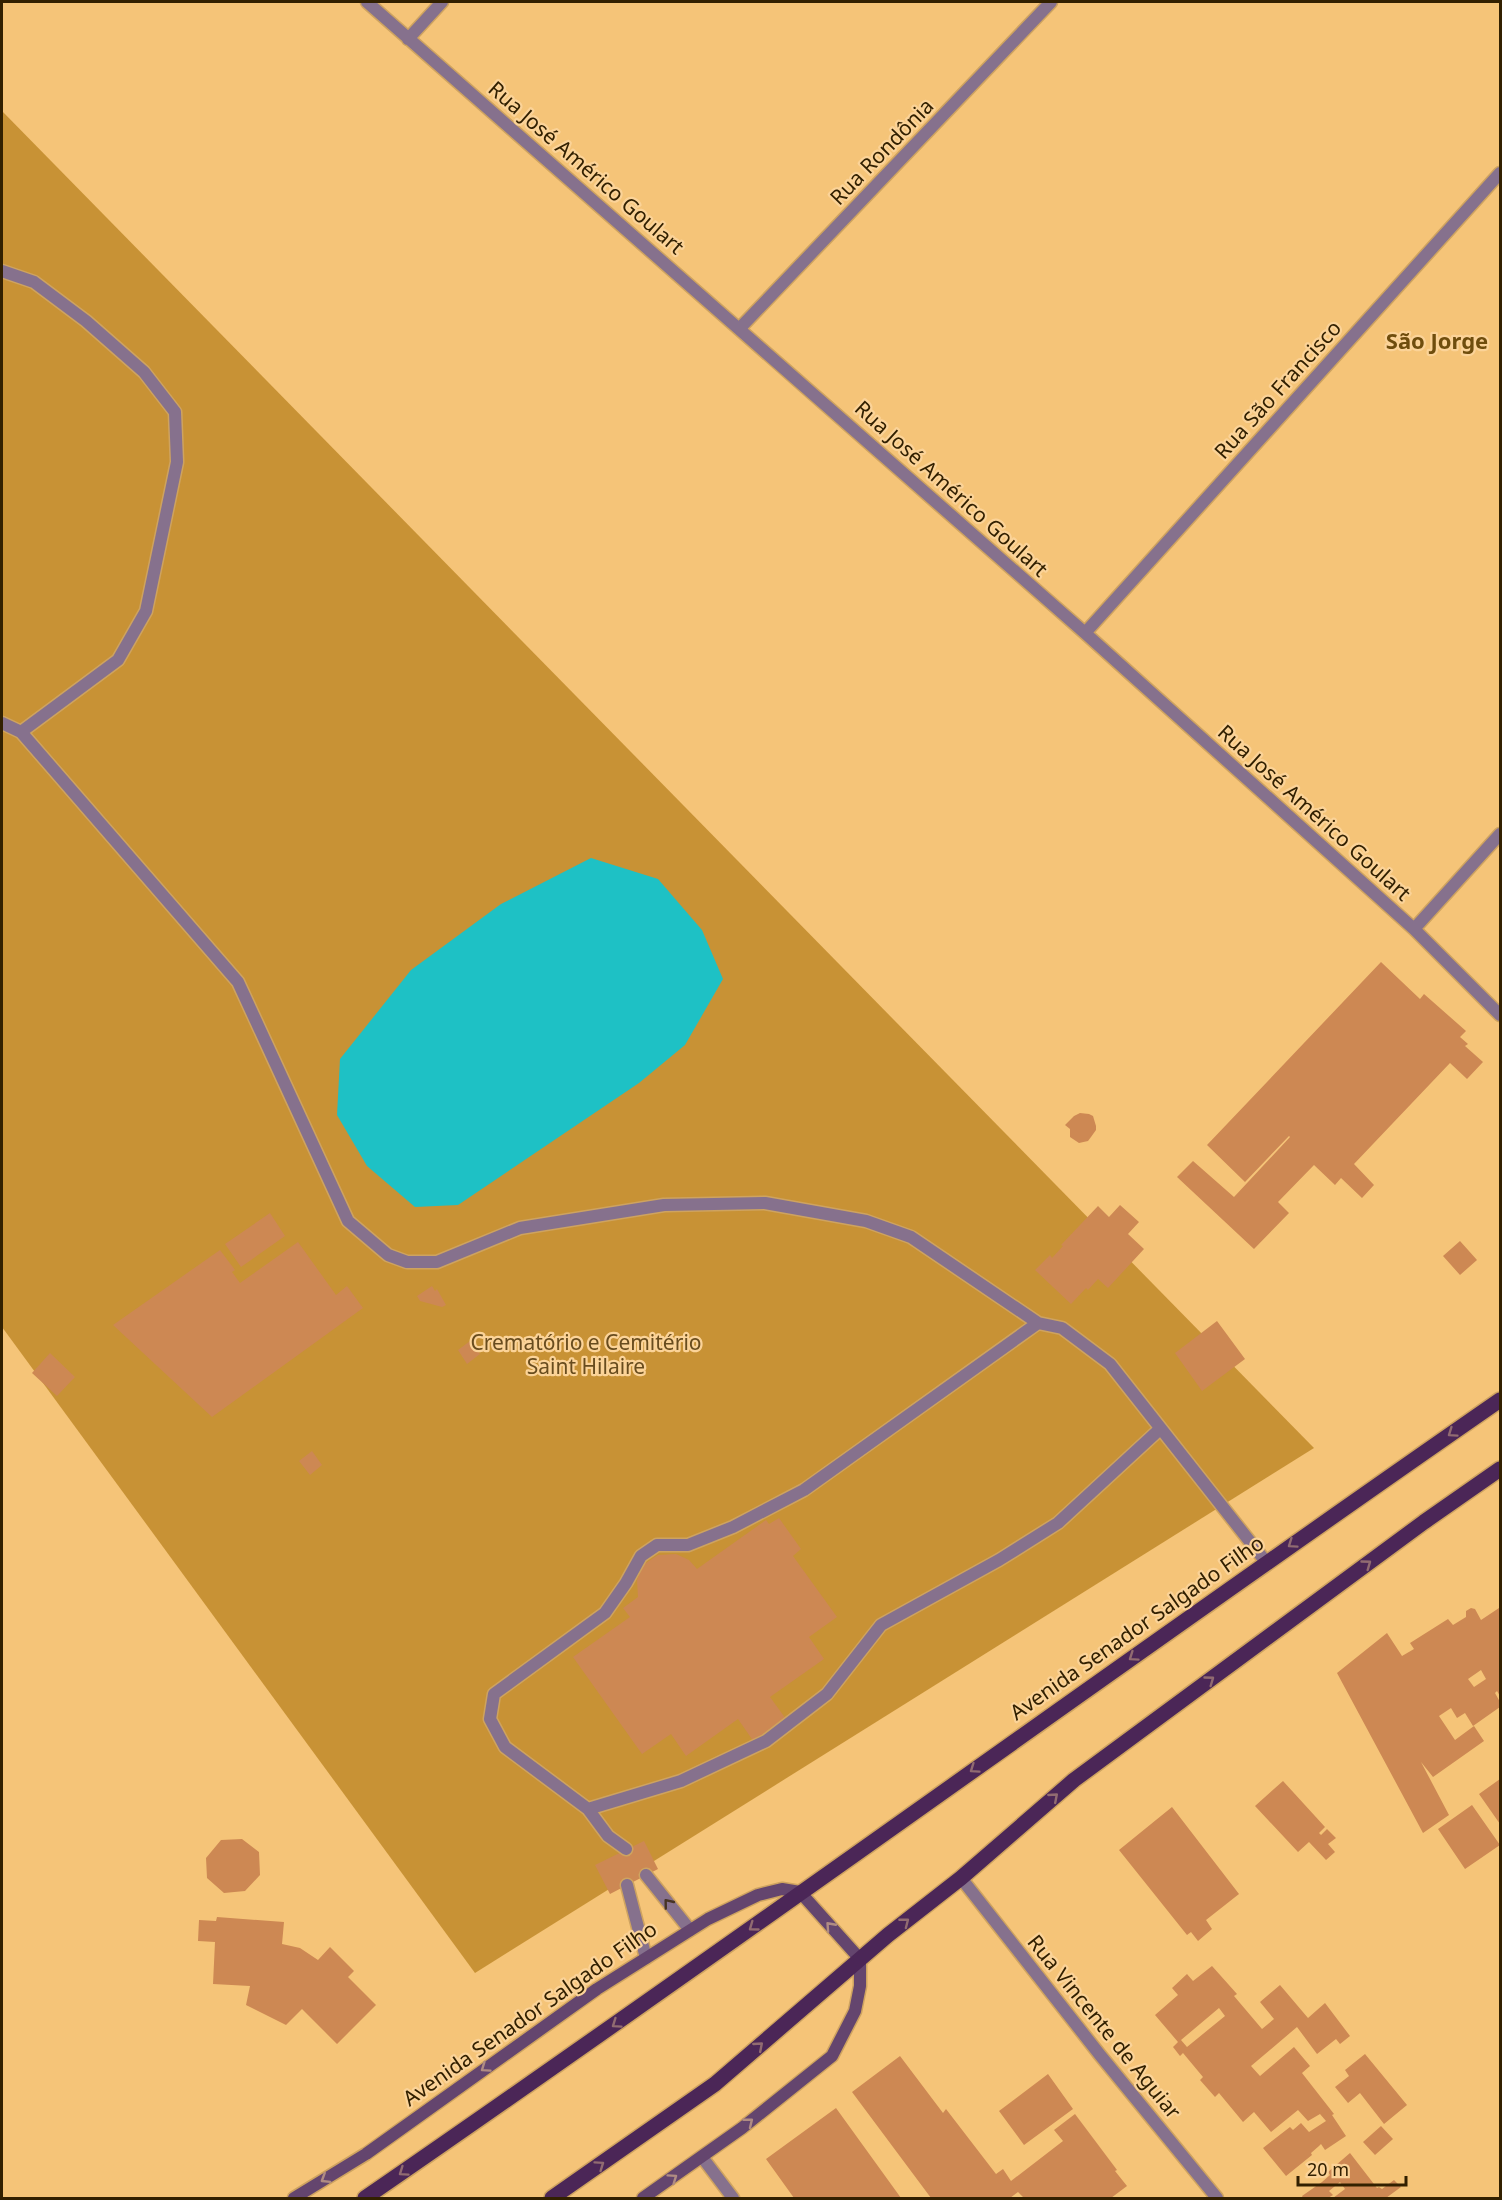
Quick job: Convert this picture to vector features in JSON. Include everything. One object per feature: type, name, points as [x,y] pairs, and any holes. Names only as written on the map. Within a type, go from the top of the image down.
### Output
[{"type":"main road","name":"Avenida Senador Salgado Filho","points":[[365,2199],[664,1991],[1266,1562],[1500,1400]]},
{"type":"main road","points":[[552,2199],[715,2084],[860,1959],[962,1878],[1074,1780],[1424,1522],[1500,1469]]},
{"type":"street","name":"Rua José Américo Goulart","points":[[367,2],[1085,633],[1414,929],[1500,1015]]},
{"type":"street","points":[[408,39],[442,2]]},
{"type":"street","name":"Rua Rondônia","points":[[740,328],[1052,2]]},
{"type":"street","name":"Rua São Francisco","points":[[1085,633],[1500,173]]},
{"type":"street","points":[[2,271],[34,282],[86,321],[144,372],[175,412],[176,422],[177,462],[146,611],[118,660],[21,732]]},
{"type":"street","points":[[2,723],[21,732],[238,982],[348,1221],[388,1254],[407,1262],[437,1262],[520,1228],[664,1205],[765,1203],[866,1221],[911,1237],[1038,1323],[1062,1328],[1110,1364],[1266,1562]]},
{"type":"street","points":[[1414,929],[1500,834]]},
{"type":"street","points":[[621,1852],[588,1809],[505,1747],[490,1719],[494,1694],[605,1613],[626,1583],[640,1556],[657,1545],[688,1545],[733,1527],[804,1490],[1038,1323]]},
{"type":"street","points":[[588,1809],[681,1781],[766,1741],[827,1694],[880,1625],[999,1560],[1058,1523],[1160,1429]]},
{"type":"street","points":[[646,1875],[690,1930]]},
{"type":"street","name":"Rua Vincente de Aguiar","points":[[962,1878],[1100,2055],[1217,2199]]},
{"type":"street","points":[[627,1885],[646,1958]]},
{"type":"street","name":"Avenida Senador Salgado Filho","points":[[294,2199],[366,2154],[597,1989],[708,1919],[758,1895],[782,1889],[800,1892]]},
{"type":"street","points":[[644,2199],[832,2056],[855,2011],[860,1986],[860,1959],[800,1892]]},
{"type":"street","points":[[702,2157],[733,2199]]},
{"type":"green space","name":"Crematório e Cemitério Saint Hilaire","points":[[2,111],[1314,1448],[475,1973],[2,1327]]},
{"type":"water","points":[[591,858],[658,879],[702,930],[723,979],[685,1045],[639,1083],[458,1205],[415,1207],[367,1166],[337,1115],[340,1059],[411,970],[501,904]]},
{"type":"building","points":[[1381,962],[1420,999],[1424,994],[1466,1031],[1460,1037],[1468,1044],[1465,1046],[1483,1062],[1467,1079],[1450,1063],[1354,1164],[1374,1185],[1362,1198],[1341,1178],[1335,1185],[1314,1165],[1278,1202],[1289,1213],[1254,1249],[1177,1177],[1193,1161],[1234,1197],[1290,1137],[1245,1182],[1207,1145]]},
{"type":"building","points":[[1080,1113],[1093,1116],[1096,1130],[1088,1141],[1079,1143],[1070,1137],[1070,1129],[1065,1125]]},
{"type":"building","points":[[1120,1205],[1139,1222],[1128,1234],[1144,1249],[1108,1288],[1098,1279],[1071,1304],[1035,1270],[1050,1255],[1052,1258],[1063,1246],[1061,1245],[1098,1206],[1109,1217]]},
{"type":"building","points":[[270,1213],[285,1236],[241,1267],[225,1244]]},
{"type":"building","points":[[1460,1241],[1477,1260],[1460,1275],[1443,1256]]},
{"type":"building","points":[[298,1242],[336,1295],[347,1286],[363,1308],[212,1417],[113,1325],[220,1250],[235,1270],[232,1272],[240,1283]]},
{"type":"building","points":[[432,1286],[435,1291],[437,1289],[446,1305],[442,1307],[420,1301],[417,1296]]},
{"type":"building","points":[[1217,1321],[1245,1359],[1202,1391],[1175,1353]]},
{"type":"building","points":[[470,1341],[480,1354],[467,1364],[458,1350]]},
{"type":"building","points":[[50,1353],[75,1377],[57,1396],[32,1373]]},
{"type":"building","points":[[312,1451],[322,1465],[310,1475],[299,1461]]},
{"type":"building","points":[[779,1518],[801,1549],[793,1556],[837,1617],[809,1637],[824,1659],[770,1697],[786,1719],[754,1742],[738,1719],[686,1756],[671,1734],[642,1754],[573,1657],[630,1617],[623,1608],[638,1597],[637,1580],[643,1565],[658,1555],[676,1554],[689,1560],[697,1569],[766,1520],[769,1524]]},
{"type":"building","points":[[1471,1608],[1475,1609],[1481,1620],[1499,1608],[1500,1610],[1500,1696],[1497,1691],[1495,1693],[1500,1707],[1473,1726],[1465,1713],[1457,1718],[1451,1708],[1439,1716],[1455,1740],[1474,1726],[1484,1741],[1433,1777],[1421,1762],[1449,1815],[1423,1833],[1337,1673],[1387,1633],[1402,1656],[1414,1649],[1410,1643],[1448,1619],[1453,1625],[1466,1617],[1466,1611]],"holes":[[[1481,1670],[1486,1679],[1474,1687],[1468,1679]]]},
{"type":"building","points":[[1500,1779],[1500,1824],[1479,1794]]},
{"type":"building","points":[[1283,1781],[1325,1827],[1319,1833],[1321,1835],[1327,1829],[1336,1838],[1328,1844],[1335,1852],[1326,1860],[1309,1842],[1298,1852],[1255,1806]]},
{"type":"building","points":[[1472,1805],[1500,1845],[1465,1869],[1438,1829]]},
{"type":"building","points":[[1172,1807],[1239,1894],[1206,1920],[1212,1929],[1198,1941],[1191,1932],[1187,1935],[1119,1850]]},
{"type":"building","points":[[242,1839],[259,1852],[260,1875],[245,1891],[224,1893],[207,1878],[206,1858],[221,1840]]},
{"type":"building","points":[[644,1841],[658,1869],[610,1894],[595,1865]]},
{"type":"building","points":[[217,1917],[284,1922],[282,1944],[300,1948],[318,1960],[330,1947],[354,1971],[348,1977],[376,2005],[337,2044],[302,2009],[286,2025],[246,2005],[250,1986],[213,1984],[215,1942],[198,1941],[199,1920],[216,1921]]},
{"type":"building","points":[[1212,1966],[1237,1994],[1234,1996],[1262,2029],[1274,2019],[1260,2002],[1280,1985],[1308,2018],[1325,2003],[1350,2036],[1340,2044],[1336,2039],[1317,2054],[1297,2027],[1251,2066],[1260,2076],[1294,2047],[1310,2066],[1302,2073],[1334,2114],[1332,2115],[1346,2136],[1325,2150],[1321,2144],[1311,2153],[1312,2155],[1286,2176],[1263,2148],[1290,2127],[1293,2130],[1301,2123],[1309,2132],[1326,2121],[1320,2114],[1308,2121],[1298,2110],[1271,2132],[1254,2112],[1243,2122],[1219,2093],[1215,2097],[1200,2080],[1203,2077],[1183,2053],[1180,2056],[1173,2047],[1178,2042],[1155,2015],[1178,1995],[1172,1988],[1187,1974],[1193,1981]],"holes":[[[1219,2008],[1225,2016],[1187,2047],[1181,2040]]]},
{"type":"building","points":[[1365,2054],[1407,2105],[1384,2124],[1360,2093],[1348,2103],[1335,2087],[1349,2076],[1345,2070]]},
{"type":"building","points":[[900,2056],[943,2113],[946,2109],[996,2174],[1003,2169],[1011,2181],[1063,2141],[1054,2130],[1075,2114],[1127,2186],[1111,2198],[1024,2198],[1018,2192],[1010,2198],[931,2198],[852,2092]]},
{"type":"building","points":[[1048,2074],[1073,2109],[1024,2145],[999,2111]]},
{"type":"building","points":[[836,2108],[901,2198],[794,2198],[766,2159]]},
{"type":"building","points":[[1381,2126],[1393,2139],[1375,2155],[1363,2142]]},
{"type":"building","points":[[1350,2153],[1377,2188],[1382,2189],[1394,2180],[1401,2187],[1386,2198],[1333,2198],[1345,2189],[1340,2182],[1329,2191],[1333,2195],[1328,2198],[1303,2198],[1302,2196],[1330,2175],[1328,2172]]},
{"type":"district","name":"São Jorge","points":[[1437,341]]}]
